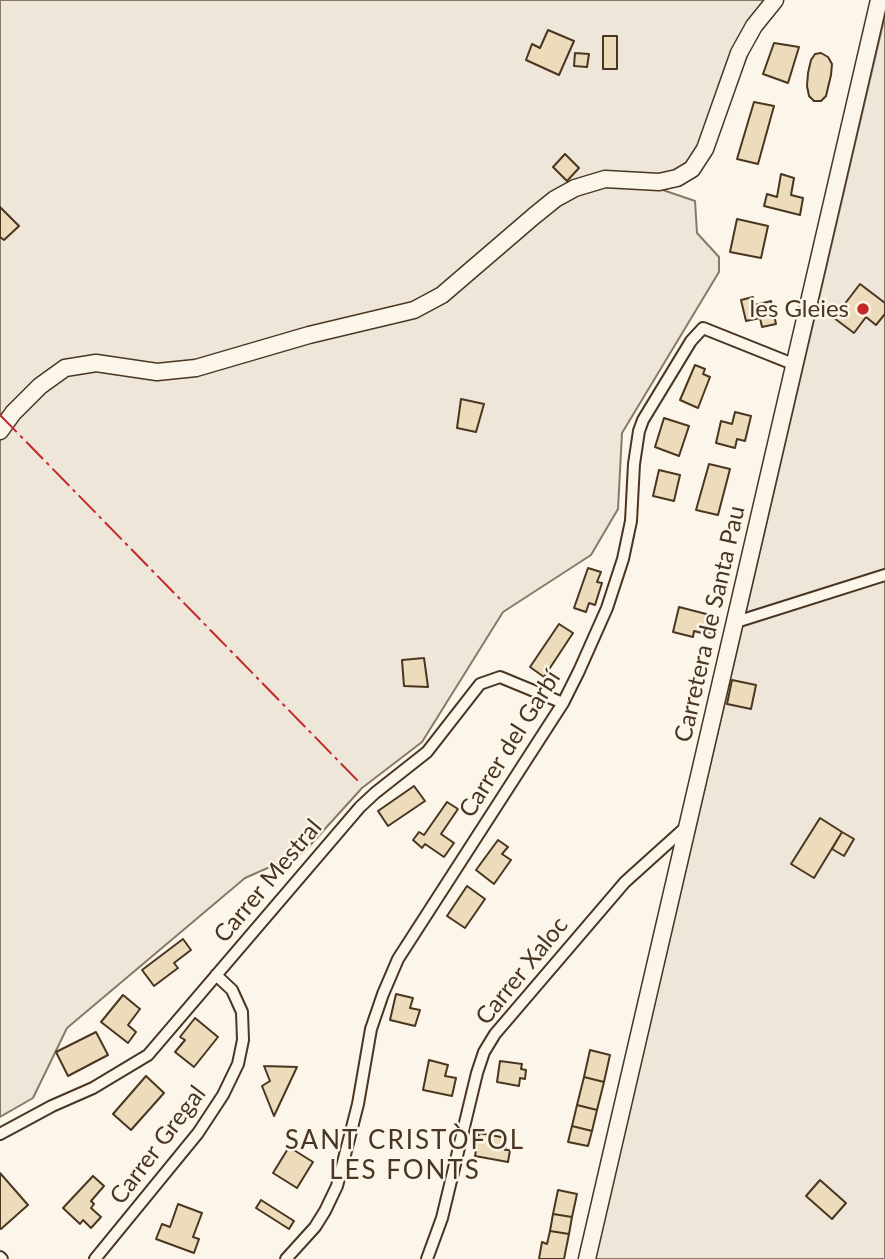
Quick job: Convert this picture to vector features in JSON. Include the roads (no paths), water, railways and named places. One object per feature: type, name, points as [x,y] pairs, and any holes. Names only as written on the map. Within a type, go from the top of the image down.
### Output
[{"type":"main road","points":[[0,431],[13,413],[40,386],[65,368],[96,363],[158,372],[196,368],[309,335],[414,310],[442,295],[534,216],[575,188],[605,179],[659,182],[677,178],[692,169],[705,149],[739,53],[754,26],[775,0]]},
{"type":"main road","name":"Carretera de Santa Pau","points":[[587,1259],[879,0]]},
{"type":"street","name":"Carrer del Garbí","points":[[286,1259],[315,1227],[326,1211],[337,1186],[358,1104],[371,1029],[395,966],[563,703],[607,608],[623,559],[631,521],[634,464],[643,420],[691,341],[703,328],[793,364]]},
{"type":"street","points":[[733,623],[885,575]]},
{"type":"street","name":"Carrer Mestral","points":[[0,1134],[105,1082],[148,1055],[366,800],[433,746],[480,684],[500,677],[563,703]]},
{"type":"street","name":"Carrer Xaloc","points":[[427,1259],[442,1218],[484,1052],[495,1034],[625,882],[686,827]]},
{"type":"street","name":"Carrer Gregal","points":[[95,1259],[198,1133],[223,1095],[238,1064],[243,1040],[242,1012],[232,990],[216,975]]},
{"type":"place","name":"les Gleies","points":[[863,309]]},
{"type":"district","name":"SANT CRISTÒFOL LES FONTS","points":[[405,1156]]}]
